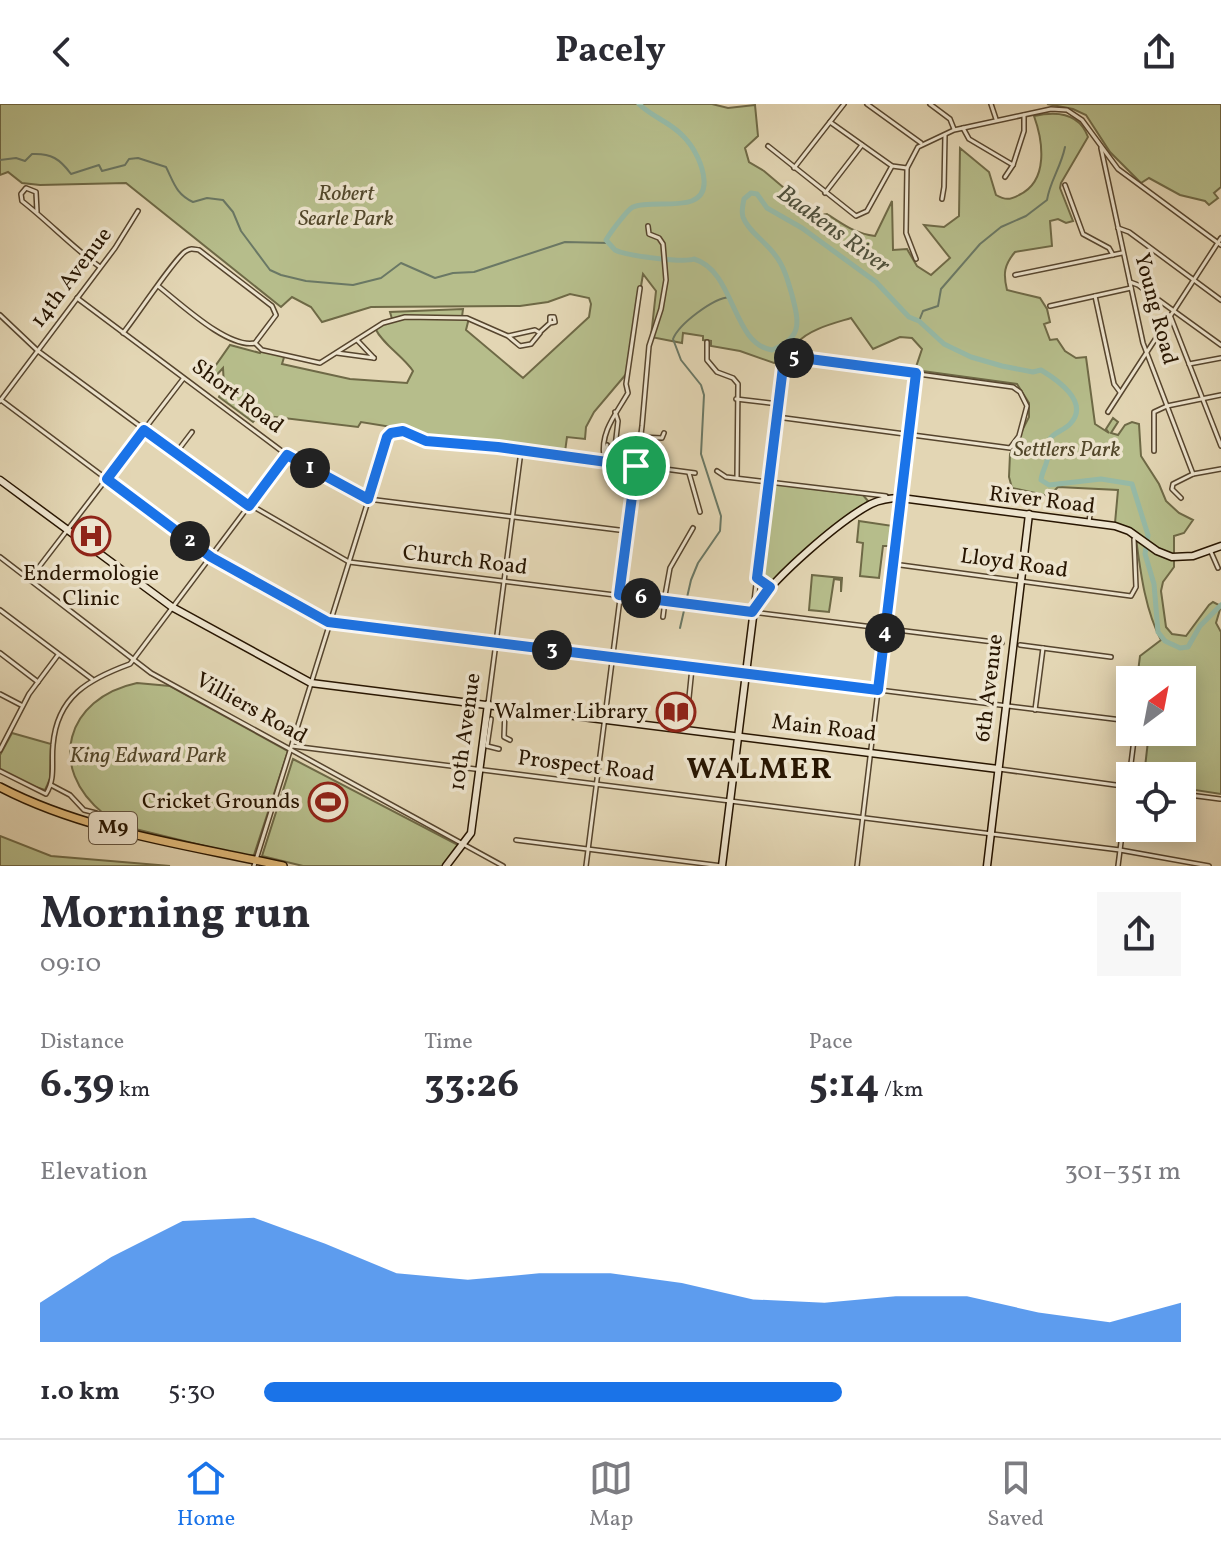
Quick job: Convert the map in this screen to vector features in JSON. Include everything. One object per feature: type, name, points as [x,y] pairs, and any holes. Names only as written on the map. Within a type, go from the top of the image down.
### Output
[{"type":"main road","name":"Main Road","points":[[0,478],[172,607],[311,683],[514,709]]},
{"type":"main road","points":[[722,866],[755,612],[772,588],[837,528],[872,505],[890,498],[901,500]]},
{"type":"main road","points":[[872,505],[901,500]]},
{"type":"main road","name":"River Road","points":[[901,500],[1122,528],[1172,559]]},
{"type":"main road","name":"6th Avenue","points":[[987,866],[1029,516]]},
{"type":"main road","points":[[1172,559],[1221,548]]},
{"type":"main road","points":[[1172,559],[1192,559],[1221,548]]},
{"type":"main road","name":"Main Road","points":[[488,706],[998,769]]},
{"type":"main road","name":"10th Avenue","points":[[446,866],[472,829],[488,706]]},
{"type":"main road","name":"M9","points":[[0,786],[80,820],[272,866]]},
{"type":"main road","name":"M9","points":[[255,863],[283,866]]},
{"type":"street","points":[[794,168],[844,104]]},
{"type":"street","points":[[867,104],[921,143]]},
{"type":"street","points":[[930,104],[950,119],[954,130]]},
{"type":"street","points":[[991,104],[997,120]]},
{"type":"street","points":[[916,259],[906,233],[907,168],[921,143],[954,130],[1051,109],[1067,110],[1086,123],[1116,167],[1219,243]]},
{"type":"street","points":[[1005,177],[1013,165],[1024,131],[1024,115]]},
{"type":"street","points":[[830,122],[892,166],[907,168]]},
{"type":"street","points":[[963,128],[969,139],[1013,165]]},
{"type":"street","points":[[942,199],[945,134]]},
{"type":"street","points":[[825,193],[862,145]]},
{"type":"street","points":[[768,146],[854,215],[863,215],[892,166]]},
{"type":"street","name":"Young Road","points":[[1101,148],[1122,253],[1147,352],[1193,474]]},
{"type":"street","points":[[1105,169],[1116,167]]},
{"type":"street","points":[[1065,185],[1083,234],[1109,248],[1113,255]]},
{"type":"street","points":[[37,212],[36,192],[26,188],[21,199],[74,248],[100,267]]},
{"type":"street","name":"14th Avenue","points":[[0,401],[129,228],[138,211]]},
{"type":"street","points":[[586,866],[648,352],[666,280],[662,242],[649,236],[648,226]]},
{"type":"street","points":[[1118,228],[1129,232],[1221,300]]},
{"type":"street","points":[[1108,412],[1221,238]]},
{"type":"street","points":[[123,333],[158,286],[182,254],[189,250],[199,250],[274,307],[276,314],[255,343],[245,345],[227,338],[158,286]]},
{"type":"street","points":[[1015,275],[1122,253]]},
{"type":"street","points":[[1130,282],[1221,345]]},
{"type":"street","points":[[603,459],[609,421],[628,392],[626,384],[640,288]]},
{"type":"street","points":[[1050,306],[1131,288]]},
{"type":"street","points":[[1095,296],[1113,382],[1121,392]]},
{"type":"street","name":"Short Road","points":[[77,298],[287,455],[368,499],[627,531]]},
{"type":"street","name":"Church Road","points":[[0,315],[38,351],[249,506],[349,562],[1002,643]]},
{"type":"street","points":[[1170,315],[1221,446]]},
{"type":"street","points":[[255,343],[263,350],[320,363],[390,320],[415,316],[467,318],[508,336],[516,344],[525,345],[535,341],[550,323]]},
{"type":"street","points":[[508,336],[531,330],[540,332]]},
{"type":"street","points":[[337,353],[374,358],[357,340]]},
{"type":"street","points":[[707,342],[706,359],[719,373],[736,381],[739,425],[737,478]]},
{"type":"street","points":[[754,601],[783,367],[788,360],[802,358],[1014,387],[1027,406],[1016,443],[1010,448],[777,417]]},
{"type":"street","points":[[1189,364],[1221,358]]},
{"type":"street","points":[[857,866],[916,373]]},
{"type":"street","points":[[29,580],[184,378]]},
{"type":"street","points":[[1154,451],[1152,414],[1167,406],[1221,395]]},
{"type":"street","points":[[736,399],[778,404]]},
{"type":"street","points":[[0,401],[211,557],[330,622],[1116,719]]},
{"type":"street","points":[[614,456],[618,420],[615,412]]},
{"type":"street","points":[[176,453],[192,432]]},
{"type":"street","points":[[255,863],[387,437],[406,432],[426,441],[603,459],[695,473]]},
{"type":"street","points":[[640,437],[662,438],[664,433]]},
{"type":"street","points":[[605,443],[616,443]]},
{"type":"street","name":"10th Avenue","points":[[488,706],[521,451]]},
{"type":"street","points":[[0,771],[46,795],[51,785],[53,744],[59,721],[71,699],[92,679],[129,665],[287,455]]},
{"type":"street","points":[[1181,498],[1172,485],[1193,474],[1221,469]]},
{"type":"street","points":[[717,471],[722,476],[769,484],[776,482],[890,498]]},
{"type":"street","points":[[689,473],[700,512]]},
{"type":"street","points":[[866,495],[872,505]]},
{"type":"street","points":[[1089,524],[1092,498]]},
{"type":"street","points":[[663,617],[669,570],[693,528]]},
{"type":"street","name":"Lloyd Road","points":[[893,564],[1131,596],[1136,587],[1135,538]]},
{"type":"street","points":[[1211,552],[1218,568]]},
{"type":"street","name":"Villiers Road","points":[[0,557],[151,673],[503,866]]},
{"type":"street","points":[[757,578],[772,588]]},
{"type":"street","points":[[0,610],[92,679]]},
{"type":"street","points":[[1020,645],[1111,657]]},
{"type":"street","points":[[1035,710],[1043,648]]},
{"type":"street","points":[[0,653],[38,682]]},
{"type":"street","points":[[0,750],[23,706],[59,654]]},
{"type":"street","points":[[686,730],[692,668]]},
{"type":"street","points":[[0,694],[23,706]]},
{"type":"street","points":[[505,709],[504,737],[510,740]]},
{"type":"street","points":[[491,719],[485,746],[499,749]]},
{"type":"street","points":[[0,730],[8,735]]},
{"type":"street","name":"Prospect Road","points":[[291,748],[1120,850],[1209,866]]},
{"type":"street","name":"Main Road","points":[[998,769],[1116,785]]},
{"type":"street","points":[[51,785],[70,795],[84,810],[96,813]]},
{"type":"street","points":[[1196,796],[1220,799]]},
{"type":"street","points":[[516,840],[722,866]]},
{"type":"street","points":[[1118,866],[1121,842]]},
{"type":"green space","name":"Robert Searle Park","points":[[0,104],[712,104],[728,108],[755,105],[758,136],[745,148],[749,162],[810,210],[820,215],[827,214],[862,233],[875,236],[892,201],[893,250],[907,249],[917,266],[931,275],[950,258],[924,225],[944,227],[959,216],[960,148],[989,172],[996,195],[1013,198],[1029,189],[1039,170],[1040,137],[1034,116],[1058,114],[1073,118],[1088,137],[1060,188],[1073,221],[1050,221],[1052,246],[1015,252],[1005,274],[1007,290],[1040,298],[1047,309],[1050,322],[1044,324],[1050,340],[1057,339],[1065,351],[1076,358],[1086,357],[1095,424],[1109,433],[1106,429],[1113,418],[1118,422],[1111,433],[1118,435],[1125,425],[1132,422],[1139,424],[1141,456],[1166,501],[1193,520],[1184,533],[1174,536],[1174,567],[1163,582],[1161,591],[1166,627],[1172,634],[1186,636],[1209,605],[1213,602],[1221,606],[1216,623],[1221,632],[1221,794],[1196,790],[1196,762],[1146,762],[1147,746],[1196,746],[1196,666],[1139,666],[1140,656],[1161,640],[1147,601],[1135,531],[1115,523],[1118,490],[1058,487],[1049,496],[1012,488],[1010,454],[1029,417],[1029,403],[1017,384],[915,370],[922,349],[912,338],[900,337],[873,349],[851,318],[808,334],[785,357],[774,363],[740,351],[711,346],[711,341],[703,340],[703,336],[683,333],[682,343],[651,337],[656,291],[643,274],[627,373],[594,412],[586,427],[585,439],[567,437],[565,452],[418,434],[361,422],[358,427],[259,415],[253,422],[219,397],[224,387],[223,368],[214,378],[209,375],[230,345],[260,353],[262,350],[285,354],[282,364],[350,379],[407,383],[413,371],[375,328],[392,319],[390,312],[463,309],[462,317],[469,318],[466,330],[523,378],[589,317],[589,298],[570,294],[548,302],[520,306],[371,307],[322,322],[311,307],[292,297],[281,307],[126,183],[40,185],[22,183],[8,172],[0,175]]},
{"type":"green space","points":[[1047,104],[1221,104],[1221,187],[1214,193],[1218,198],[1209,205],[1205,201],[1180,195],[1149,178],[1141,183],[1110,152],[1086,115]]},
{"type":"green space","points":[[775,484],[863,495],[868,501],[770,584],[758,573],[769,488]]},
{"type":"green space","points":[[859,521],[893,526],[890,546],[883,546],[879,578],[860,576],[863,543],[857,542]]},
{"type":"green space","points":[[812,575],[842,578],[841,592],[841,580],[834,579],[829,612],[809,610]]},
{"type":"green space","name":"King Edward Park","points":[[137,683],[170,686],[288,751],[253,858],[103,821],[104,814],[86,796],[75,776],[70,756],[72,737],[80,719],[94,703],[113,691]]},
{"type":"green space","points":[[12,733],[51,744],[50,779],[45,790],[0,770],[0,755]]},
{"type":"green space","name":"Cricket Grounds","points":[[293,759],[460,846],[443,866],[303,866],[262,856]]},
{"type":"green space","points":[[0,836],[51,856],[170,866],[0,866]]},
{"type":"waterway","name":"Baakens River","points":[[639,104],[678,131],[691,145],[702,168],[703,191],[688,202],[633,207],[606,240],[615,250],[655,258],[694,259],[707,266],[718,277],[749,335],[759,345],[772,350],[789,340],[797,321],[781,264],[743,217],[744,199],[751,193],[757,194],[767,208],[802,228],[876,282],[909,317],[919,321],[944,344],[971,357],[1002,366],[1033,372],[1041,370],[1069,392],[1074,400],[1075,416],[1070,424],[1049,440],[1041,480],[1049,485],[1101,479],[1132,484],[1148,535],[1145,554],[1154,584],[1158,632],[1165,641],[1180,648],[1188,647],[1200,626],[1221,605]]},
{"type":"waterway","points":[[919,321],[923,311],[938,306],[941,289],[980,244],[1001,227],[1026,216],[1047,200],[1065,147]]},
{"type":"waterway","points":[[0,160],[16,158],[25,161],[32,154],[45,155],[59,161],[71,174],[99,165],[102,171],[138,158],[166,167],[176,188],[187,199],[193,202],[207,198],[223,200],[270,270],[306,281],[353,285],[381,278],[401,263],[435,278],[474,272],[565,242],[609,243]]},
{"type":"waterway","points":[[680,628],[691,580],[698,563],[720,531],[721,516],[701,454],[704,395],[701,385],[681,360],[673,339],[697,313],[730,297]]},
{"type":"place","name":"Endermologie Clinic","points":[[91,536]]},
{"type":"place","name":"Walmer Library","points":[[676,712]]},
{"type":"place","name":"Cricket Grounds","points":[[328,802]]},
{"type":"district","name":"WALMER","points":[[760,770]]},
{"type":"route","points":[[802,358],[916,373],[878,690],[328,622],[211,557],[107,479],[144,430],[249,506],[287,455],[368,499],[387,437],[396,432],[406,432],[426,441],[498,447],[636,466],[619,595],[752,612],[770,587],[757,578],[785,364],[788,360],[802,358]]},
{"type":"park label","name":"Settlers Park","points":[[1067,450]]}]
